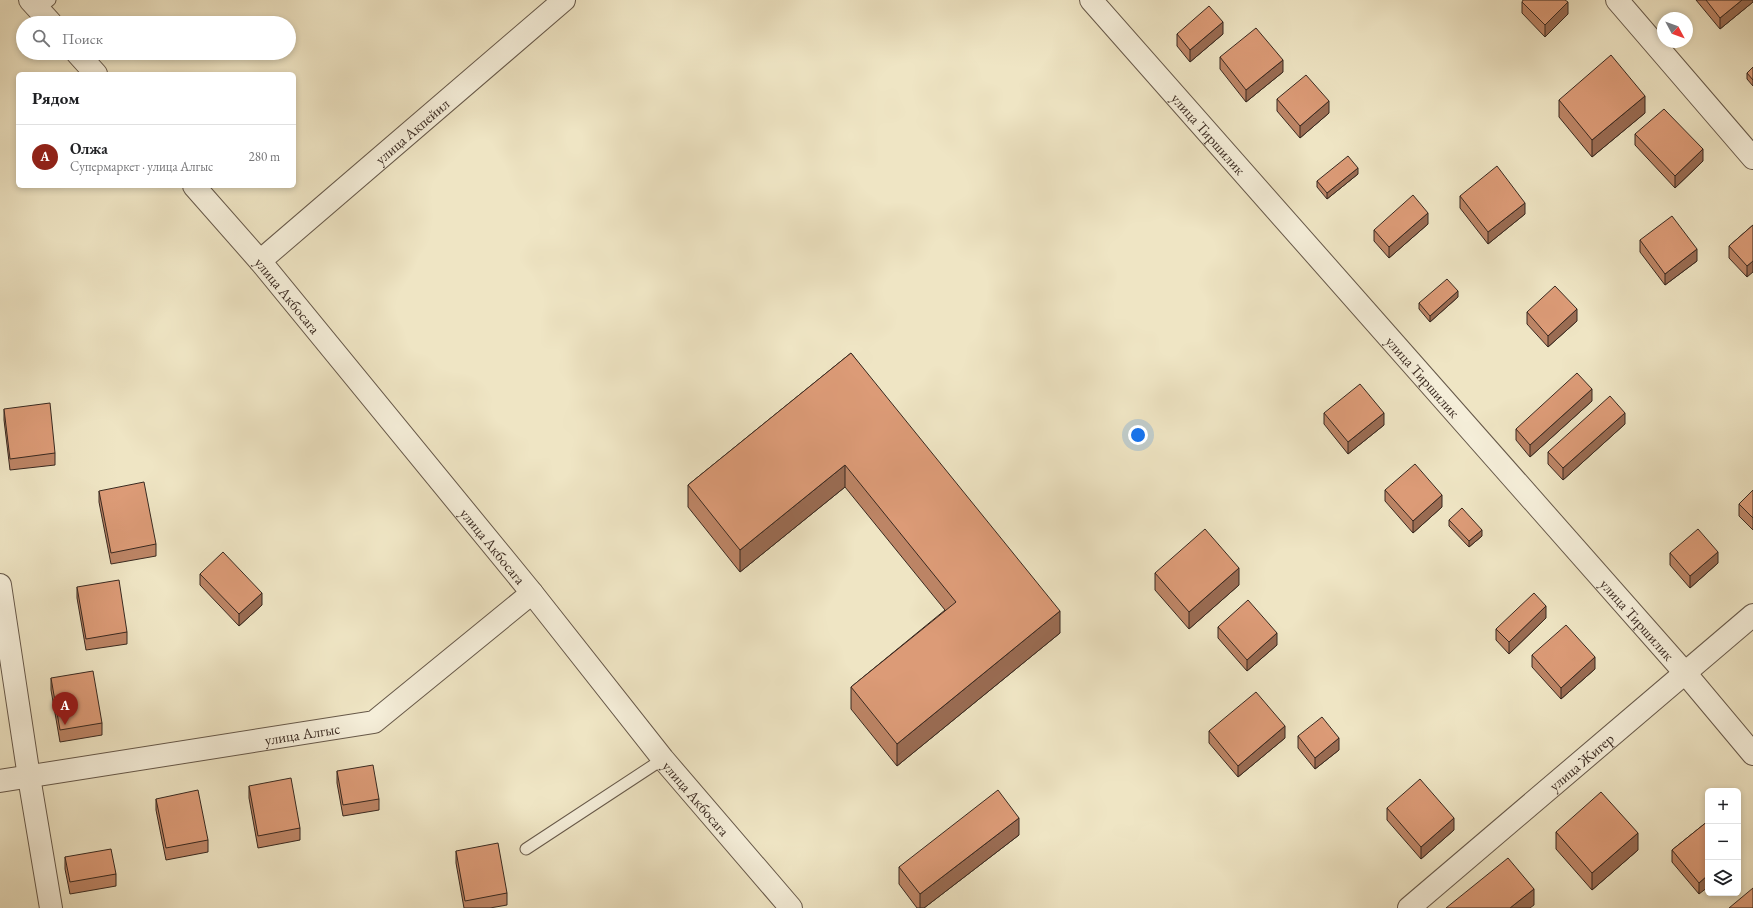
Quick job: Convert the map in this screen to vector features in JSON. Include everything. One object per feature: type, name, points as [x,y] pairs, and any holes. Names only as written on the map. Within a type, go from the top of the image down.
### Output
[{"type":"street","name":"улица Акпейил","points":[[260,262],[564,0]]},
{"type":"street","name":"улица Тиршилик","points":[[1091,0],[1686,674],[1753,754]]},
{"type":"street","points":[[1617,0],[1753,158]]},
{"type":"street","points":[[83,60],[94,72]]},
{"type":"street","name":"улица Акбосага","points":[[196,188],[260,262],[532,593],[663,759],[786,906]]},
{"type":"street","points":[[0,585],[29,777],[51,908]]},
{"type":"street","name":"улица Алгыс","points":[[0,781],[374,722],[532,593]]},
{"type":"street","name":"улица Жигер","points":[[1409,908],[1686,674],[1753,615]]},
{"type":"lane","points":[[526,849],[663,759]]},
{"type":"building","points":[[1523,0],[1565,0],[1568,2],[1545,25],[1522,2]]},
{"type":"building","points":[[1706,0],[1742,0],[1720,18]]},
{"type":"building","points":[[1209,6],[1223,22],[1190,50],[1177,34]]},
{"type":"building","points":[[1256,28],[1283,60],[1246,90],[1220,57]]},
{"type":"building","points":[[1611,55],[1645,96],[1592,140],[1559,100]]},
{"type":"building","points":[[1753,67],[1753,80],[1747,73]]},
{"type":"building","points":[[1306,75],[1329,101],[1300,126],[1277,99]]},
{"type":"building","points":[[1664,109],[1703,149],[1675,176],[1635,134]]},
{"type":"building","points":[[1348,156],[1358,168],[1327,193],[1317,181]]},
{"type":"building","points":[[1497,166],[1525,203],[1488,232],[1460,196]]},
{"type":"building","points":[[1413,195],[1428,213],[1389,247],[1374,230]]},
{"type":"building","points":[[1672,216],[1697,249],[1665,274],[1640,240]]},
{"type":"building","points":[[1753,225],[1753,261],[1747,266],[1729,246]]},
{"type":"building","points":[[1447,279],[1458,291],[1430,316],[1419,303]]},
{"type":"building","points":[[1555,286],[1577,309],[1548,336],[1527,312]]},
{"type":"building","points":[[851,353],[1060,611],[897,744],[851,687],[956,602],[845,465],[740,550],[688,485]]},
{"type":"building","points":[[1577,373],[1592,389],[1530,445],[1516,429]]},
{"type":"building","points":[[1360,384],[1384,413],[1348,442],[1324,413]]},
{"type":"building","points":[[1610,396],[1625,413],[1563,468],[1548,452]]},
{"type":"building","points":[[50,403],[55,453],[10,459],[4,409]]},
{"type":"building","points":[[1415,464],[1442,495],[1413,521],[1385,490]]},
{"type":"building","points":[[144,482],[156,544],[111,553],[99,491]]},
{"type":"building","points":[[1753,490],[1753,518],[1739,504]]},
{"type":"building","points":[[1462,508],[1482,530],[1469,541],[1449,520]]},
{"type":"building","points":[[1205,529],[1239,568],[1189,612],[1155,573]]},
{"type":"building","points":[[1698,529],[1718,552],[1690,576],[1670,553]]},
{"type":"building","points":[[223,552],[262,593],[239,614],[200,574]]},
{"type":"building","points":[[119,580],[127,632],[86,639],[77,587]]},
{"type":"building","points":[[1534,593],[1546,606],[1509,642],[1496,629]]},
{"type":"building","points":[[1248,600],[1277,633],[1247,660],[1218,627]]},
{"type":"building","points":[[1566,625],[1595,657],[1561,688],[1532,655]]},
{"type":"building","points":[[93,671],[102,723],[60,730],[51,678]]},
{"type":"building","points":[[1256,692],[1285,726],[1238,766],[1209,731]]},
{"type":"building","points":[[1322,717],[1339,738],[1315,758],[1298,736]]},
{"type":"building","points":[[373,765],[379,799],[343,805],[337,771]]},
{"type":"building","points":[[291,778],[300,828],[258,836],[249,786]]},
{"type":"building","points":[[1420,779],[1454,818],[1421,847],[1387,808]]},
{"type":"building","points":[[198,790],[208,840],[166,848],[156,799]]},
{"type":"building","points":[[998,790],[1019,818],[920,894],[899,867]]},
{"type":"building","points":[[1601,792],[1638,833],[1592,873],[1556,832]]},
{"type":"building","points":[[1705,823],[1705,878],[1699,883],[1672,850]]},
{"type":"building","points":[[498,843],[507,893],[465,901],[456,851]]},
{"type":"building","points":[[111,849],[116,874],[70,882],[65,857]]},
{"type":"building","points":[[1508,858],[1534,889],[1510,908],[1446,908]]},
{"type":"building","points":[[1753,888],[1753,908],[1729,908]]},
{"type":"place","name":"Олжа","points":[[65,725]]}]
